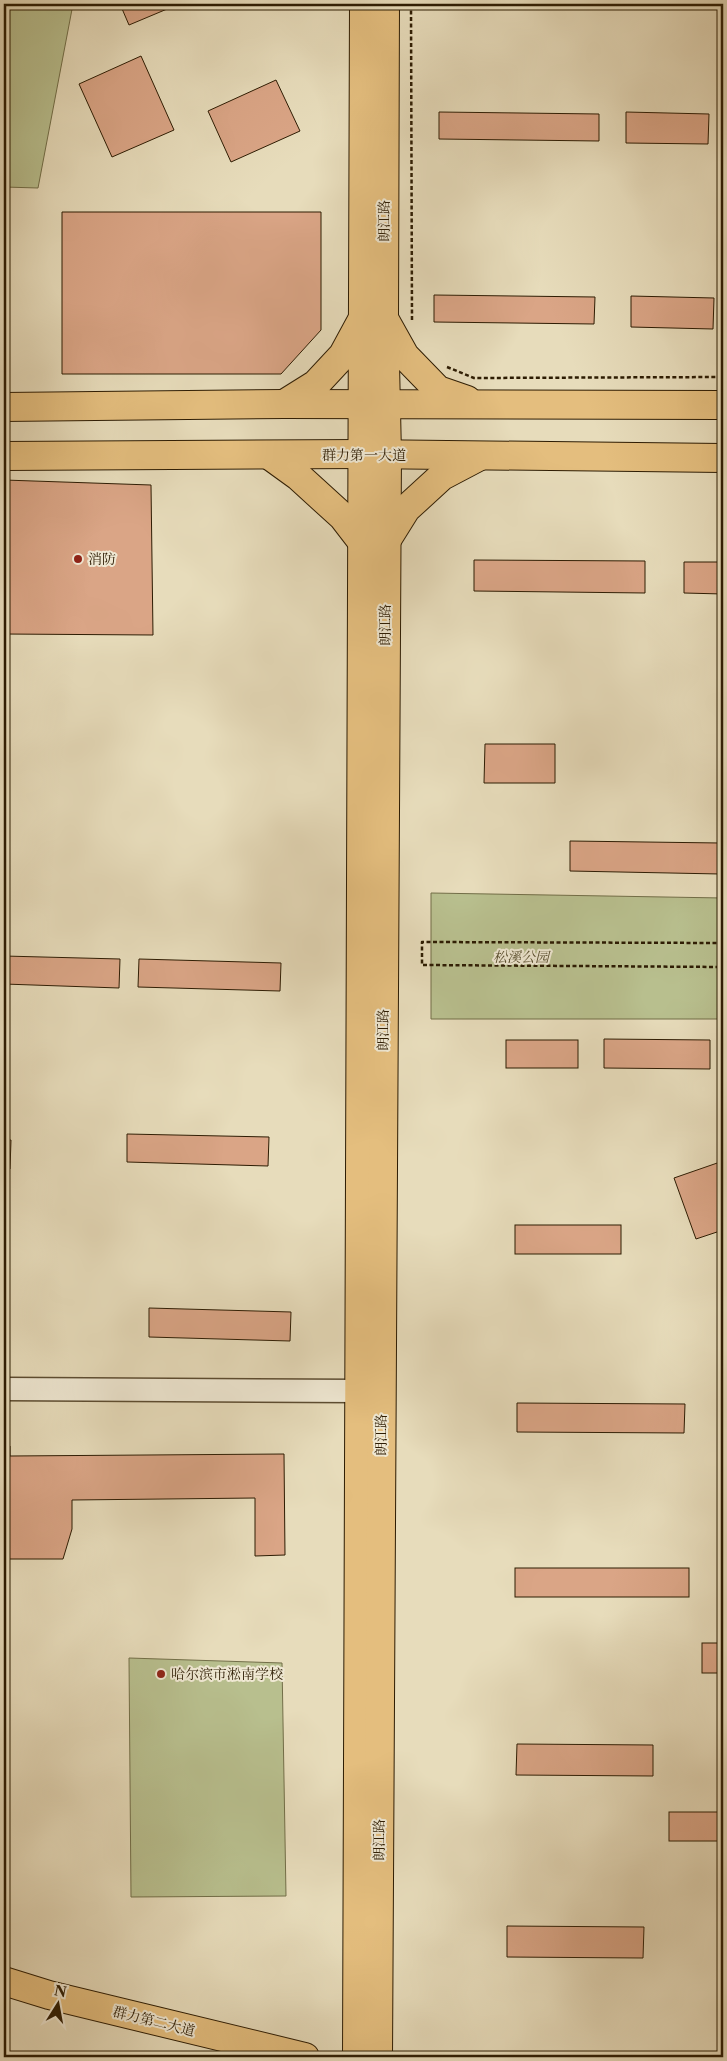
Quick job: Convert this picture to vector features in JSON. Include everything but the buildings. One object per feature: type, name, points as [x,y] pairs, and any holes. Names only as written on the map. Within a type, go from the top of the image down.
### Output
[{"type":"main road","name":"朗江路","points":[[357,2057],[359,1391],[375,455],[364,4]]},
{"type":"main road","name":"朗江路","points":[[373,319],[385,4]]},
{"type":"main road","points":[[284,404],[316,384],[373,319],[438,390],[478,404]]},
{"type":"main road","points":[[4,407],[284,404],[723,405]]},
{"type":"main road","points":[[269,455],[298,476],[374,543],[406,509],[442,476],[483,455]]},
{"type":"main road","name":"群力第一大道","points":[[4,456],[483,455],[723,458]]},
{"type":"main road","name":"朗江路","points":[[374,543],[378,2057]]},
{"type":"main road","name":"群力第二大道","points":[[4,1981],[59,1997],[306,2057]]},
{"type":"main road","name":"群力第二大道","points":[[4,1999],[46,2012],[237,2057]]},
{"type":"street","points":[[4,1389],[359,1391]]},
{"type":"path","points":[[410,4],[411,319],[413,326]]},
{"type":"path","points":[[443,364],[448,368],[474,378],[723,377]]},
{"type":"path","points":[[723,942],[422,942],[422,965],[723,967]]},
{"type":"green space","points":[[4,4],[73,4],[38,188],[4,187]]},
{"type":"green space","name":"松溪公园","points":[[431,893],[723,898],[723,1019],[431,1019]]},
{"type":"green space","points":[[129,1658],[282,1663],[286,1896],[131,1897]]},
{"type":"place","name":"消防","points":[[78,559]]},
{"type":"place","name":"哈尔滨市淞南学校","points":[[161,1674]]}]
